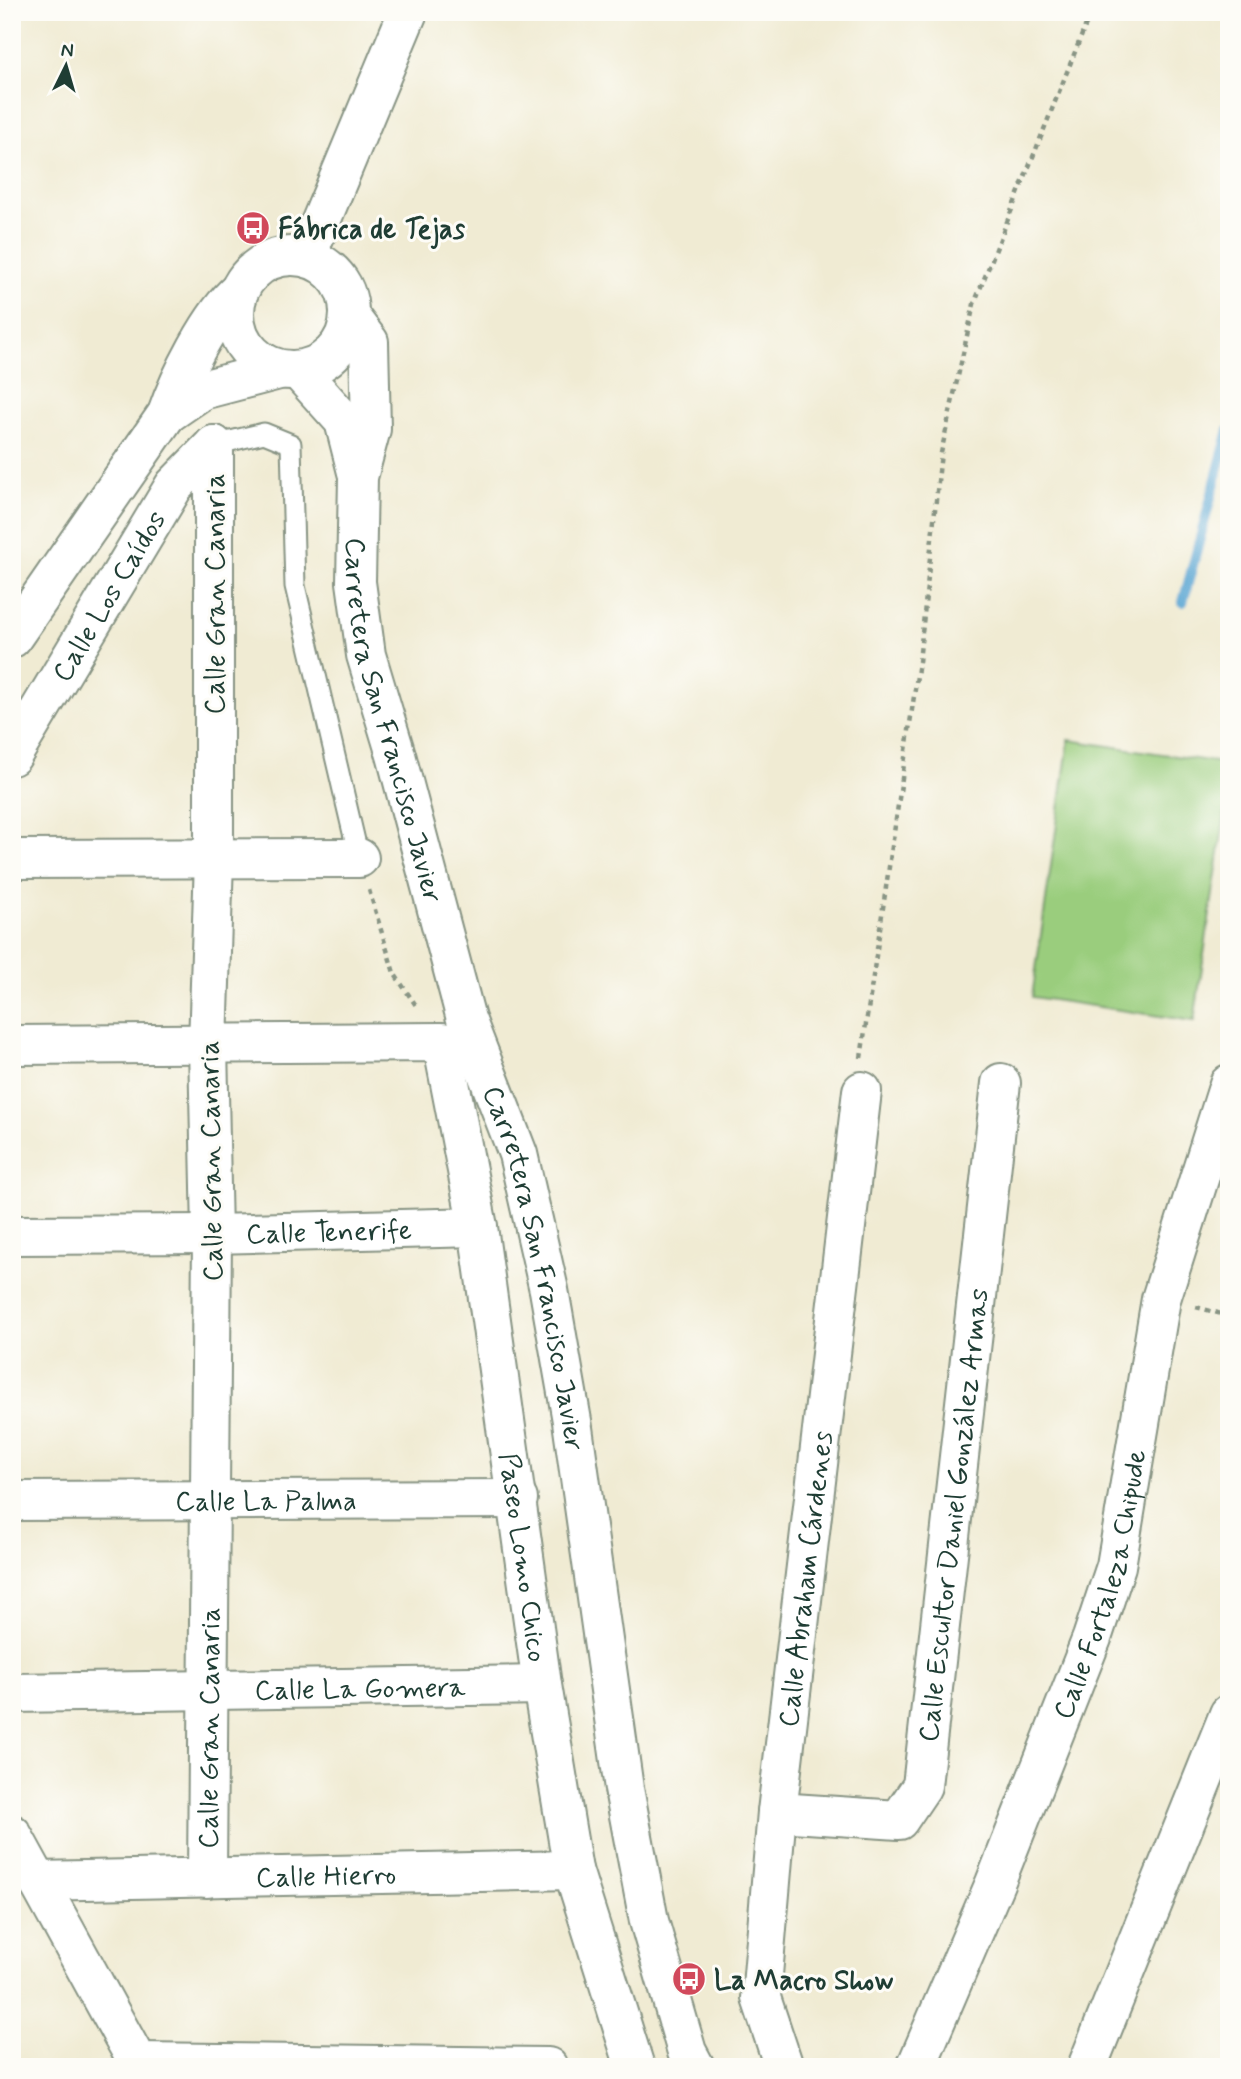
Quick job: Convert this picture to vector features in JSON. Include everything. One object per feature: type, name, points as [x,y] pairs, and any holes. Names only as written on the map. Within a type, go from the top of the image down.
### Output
[{"type":"street","points":[[306,257],[408,12]]},
{"type":"street","points":[[167,414],[202,390],[318,365],[335,353],[345,336],[350,317],[348,297],[339,279],[324,266],[306,257],[285,256],[266,262],[250,274],[239,291],[234,310],[237,330],[246,348],[261,362],[289,370]]},
{"type":"street","points":[[12,638],[167,414],[177,384],[223,303],[239,291]]},
{"type":"street","name":"Carretera San Francisco Javier","points":[[350,317],[369,342],[371,429],[358,477],[356,582],[366,655],[396,755],[466,1018],[518,1154],[549,1290],[572,1421],[622,1776],[647,1908],[687,2052],[695,2067]]},
{"type":"street","name":"Carretera San Francisco Javier","points":[[289,370],[344,421],[358,477]]},
{"type":"street","name":"Calle Los Caídos","points":[[12,756],[174,486],[214,445]]},
{"type":"street","name":"Calle Gran Canaria","points":[[207,1878],[212,1234],[208,1045],[214,859],[214,445]]},
{"type":"street","points":[[12,859],[359,858]]},
{"type":"street","points":[[12,1045],[442,1042]]},
{"type":"street","name":"Paseo Lomo Chico","points":[[442,1042],[478,1227],[542,1685],[573,1870],[635,2067]]},
{"type":"street","name":"Calle Escultor Daniel González Armas","points":[[777,1812],[899,1821],[922,1786],[1001,1083]]},
{"type":"street","name":"Calle Fortaleza Chipude","points":[[916,2067],[995,1883],[1092,1638],[1116,1566],[1161,1299],[1229,1083]]},
{"type":"street","name":"Calle Abraham Cárdenes","points":[[784,2067],[761,1998],[777,1812],[862,1091]]},
{"type":"street","name":"Calle Tenerife","points":[[12,1236],[478,1227]]},
{"type":"street","name":"Calle La Palma","points":[[12,1501],[517,1499]]},
{"type":"street","name":"Calle La Gomera","points":[[12,1693],[542,1685]]},
{"type":"street","points":[[1087,2067],[1229,1714]]},
{"type":"street","points":[[12,1834],[139,2064],[548,2067]]},
{"type":"street","name":"Calle Hierro","points":[[37,1881],[573,1870]]},
{"type":"lane","points":[[214,445],[264,432],[291,444],[295,586],[359,858]]},
{"type":"path","points":[[862,1091],[860,1048],[919,662],[941,453],[974,304],[1091,12]]},
{"type":"path","points":[[359,858],[394,973],[442,1042]]},
{"type":"green space","points":[[1069,740],[1229,764],[1229,786],[1194,1021],[1032,997]]},
{"type":"waterway","points":[[1183,602],[1229,430]]},
{"type":"place","name":"Fábrica de Tejas","points":[[253,228]]},
{"type":"place","name":"La Macro Show","points":[[689,1979]]}]
